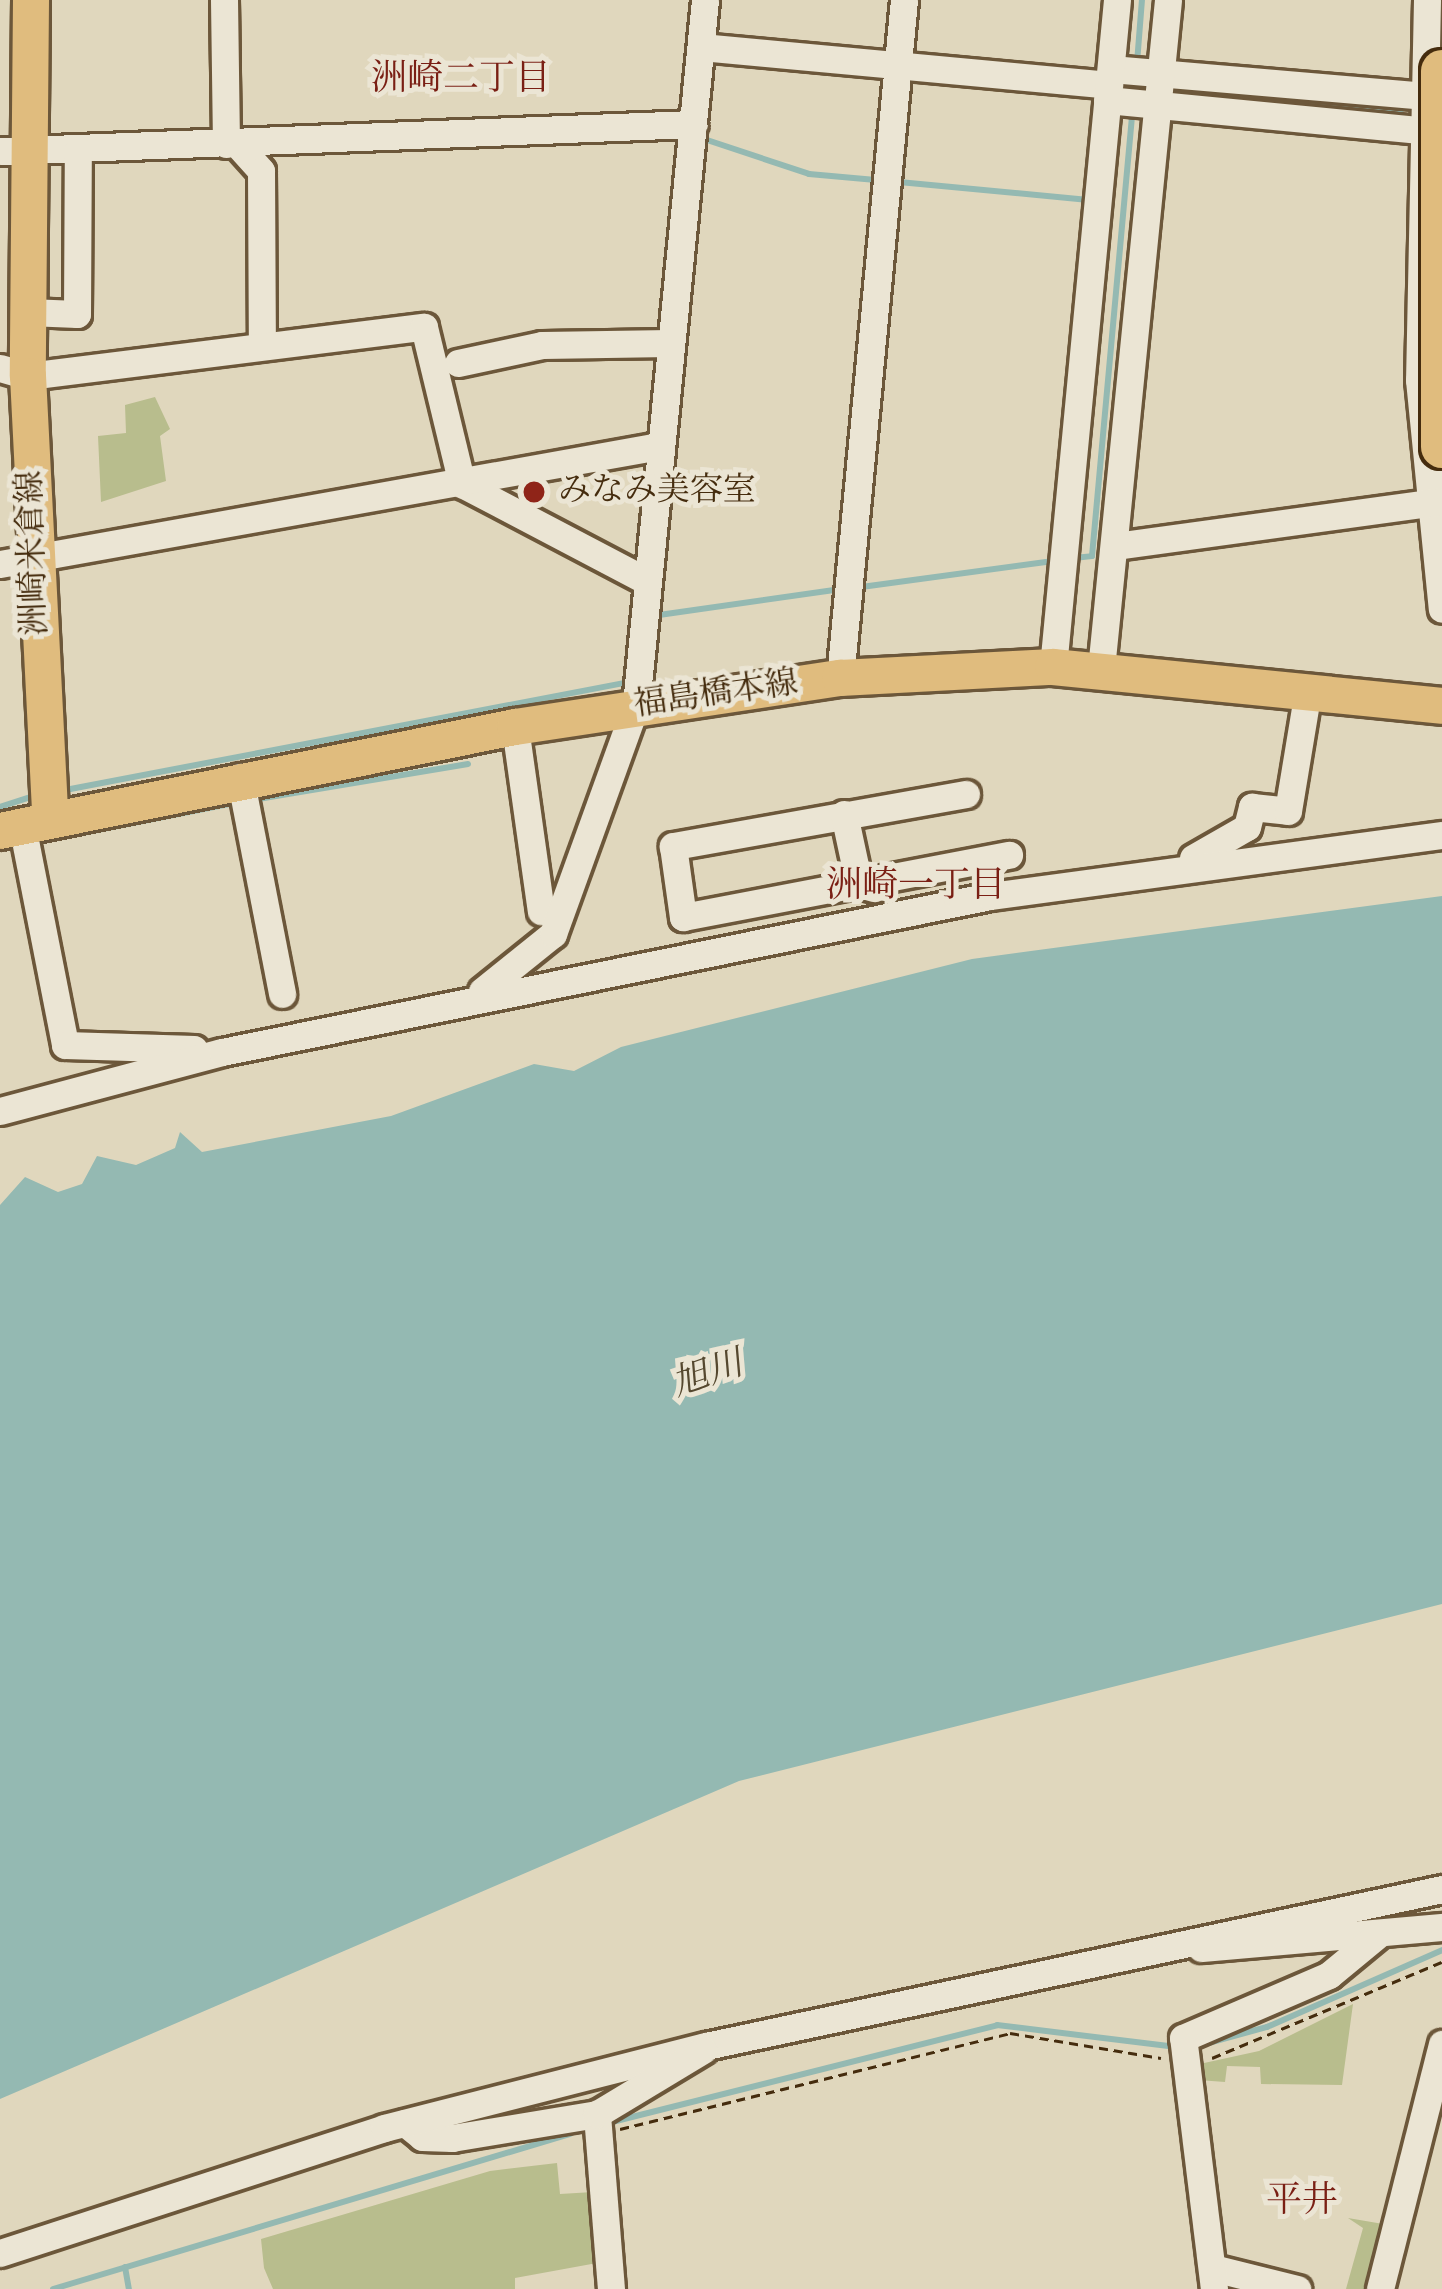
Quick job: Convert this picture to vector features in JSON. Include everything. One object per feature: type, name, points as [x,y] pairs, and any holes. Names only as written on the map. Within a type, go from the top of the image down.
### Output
[{"type":"highway","points":[[1435,88],[1434,315],[1442,447]]},
{"type":"main road","name":"洲崎米倉線","points":[[24,824],[14,372],[28,312],[15,152],[31,0]]},
{"type":"main road","name":"福島橋本線","points":[[24,824],[243,793],[515,727],[635,689],[1053,667],[1442,706]]},
{"type":"street","points":[[224,0],[238,147],[261,171],[262,344]]},
{"type":"street","points":[[464,1003],[553,934],[635,689],[705,0]]},
{"type":"street","points":[[840,678],[904,0]]},
{"type":"street","points":[[1101,669],[1115,551],[1137,88],[1117,0]]},
{"type":"street","points":[[1053,667],[1097,201],[1168,0]]},
{"type":"street","points":[[1427,0],[1435,88],[1419,380],[1439,501],[1442,609]]},
{"type":"street","points":[[701,46],[1137,88],[1431,131]]},
{"type":"street","points":[[1137,88],[1435,88]]},
{"type":"street","points":[[15,152],[79,154],[693,124]]},
{"type":"street","points":[[28,312],[77,314],[79,154]]},
{"type":"street","points":[[14,372],[424,327],[462,484],[645,580]]},
{"type":"street","points":[[458,363],[542,345],[670,343]]},
{"type":"street","points":[[17,562],[659,446]]},
{"type":"street","points":[[1115,551],[1439,501]]},
{"type":"street","points":[[1188,864],[1247,827],[1252,807],[1288,811],[1308,691]]},
{"type":"street","points":[[515,727],[541,911]]},
{"type":"street","points":[[243,793],[282,994]]},
{"type":"street","points":[[966,794],[673,846],[683,917],[1009,855]]},
{"type":"street","points":[[844,814],[859,884]]},
{"type":"street","points":[[24,824],[65,1045],[222,1052]]},
{"type":"street","points":[[0,1111],[222,1052],[990,896],[1188,864],[1442,836]]},
{"type":"street","points":[[859,884],[990,896]]},
{"type":"street","points":[[0,2253],[405,2123],[706,2046],[1442,1888]]},
{"type":"street","points":[[1143,1952],[1442,1927]]},
{"type":"street","points":[[1297,2289],[1214,2279],[1180,2052],[1329,1975],[1380,1933]]},
{"type":"street","points":[[1380,2289],[1442,2044]]},
{"type":"street","points":[[405,2123],[422,2138],[599,2124],[685,2069],[706,2046]]},
{"type":"street","points":[[599,2124],[611,2289]]},
{"type":"path","points":[[599,2124],[1010,2033],[1180,2052],[1249,2048],[1442,1962]]},
{"type":"green space","points":[[155,397],[170,429],[160,436],[166,481],[101,502],[98,436],[126,433],[125,405]]},
{"type":"green space","points":[[1353,2004],[1342,2085],[1261,2084],[1260,2067],[1227,2066],[1225,2082],[1198,2080],[1195,2065],[1259,2051]]},
{"type":"green space","points":[[557,2163],[560,2194],[593,2192],[597,2263],[515,2278],[515,2289],[273,2289],[264,2268],[261,2239],[490,2171]]},
{"type":"green space","points":[[1348,2218],[1389,2225],[1373,2289],[1346,2289],[1363,2228]]},
{"type":"water","name":"旭川","points":[[1442,896],[1442,1604],[739,1781],[0,2099],[0,1205],[25,1177],[58,1192],[82,1184],[97,1156],[136,1165],[175,1148],[180,1132],[202,1152],[391,1116],[534,1064],[574,1071],[621,1047],[972,959]]},
{"type":"waterway","points":[[1137,63],[1142,0]]},
{"type":"waterway","points":[[1136,76],[1135,87],[1152,89]]},
{"type":"waterway","points":[[1166,90],[1401,113]]},
{"type":"waterway","points":[[1074,558],[1092,556],[1133,109]]},
{"type":"waterway","points":[[698,137],[809,174],[876,180]]},
{"type":"waterway","points":[[899,182],[1091,200]]},
{"type":"waterway","points":[[854,588],[1055,561]]},
{"type":"waterway","points":[[652,616],[841,589]]},
{"type":"waterway","points":[[60,791],[629,682]]},
{"type":"waterway","points":[[253,800],[468,764]]},
{"type":"waterway","points":[[0,807],[33,796]]},
{"type":"waterway","points":[[36,842],[234,803]]},
{"type":"waterway","points":[[1190,2048],[1267,2027],[1442,1950]]},
{"type":"waterway","points":[[612,2122],[997,2025],[1177,2047]]},
{"type":"waterway","points":[[53,2289],[570,2134]]},
{"type":"waterway","points":[[125,2267],[129,2289]]},
{"type":"place","name":"みなみ美容室","points":[[534,492]]},
{"type":"district","name":"洲崎二丁目","points":[[461,80]]},
{"type":"district","name":"洲崎一丁目","points":[[916,887]]},
{"type":"district","name":"平井","points":[[1302,2202]]}]
